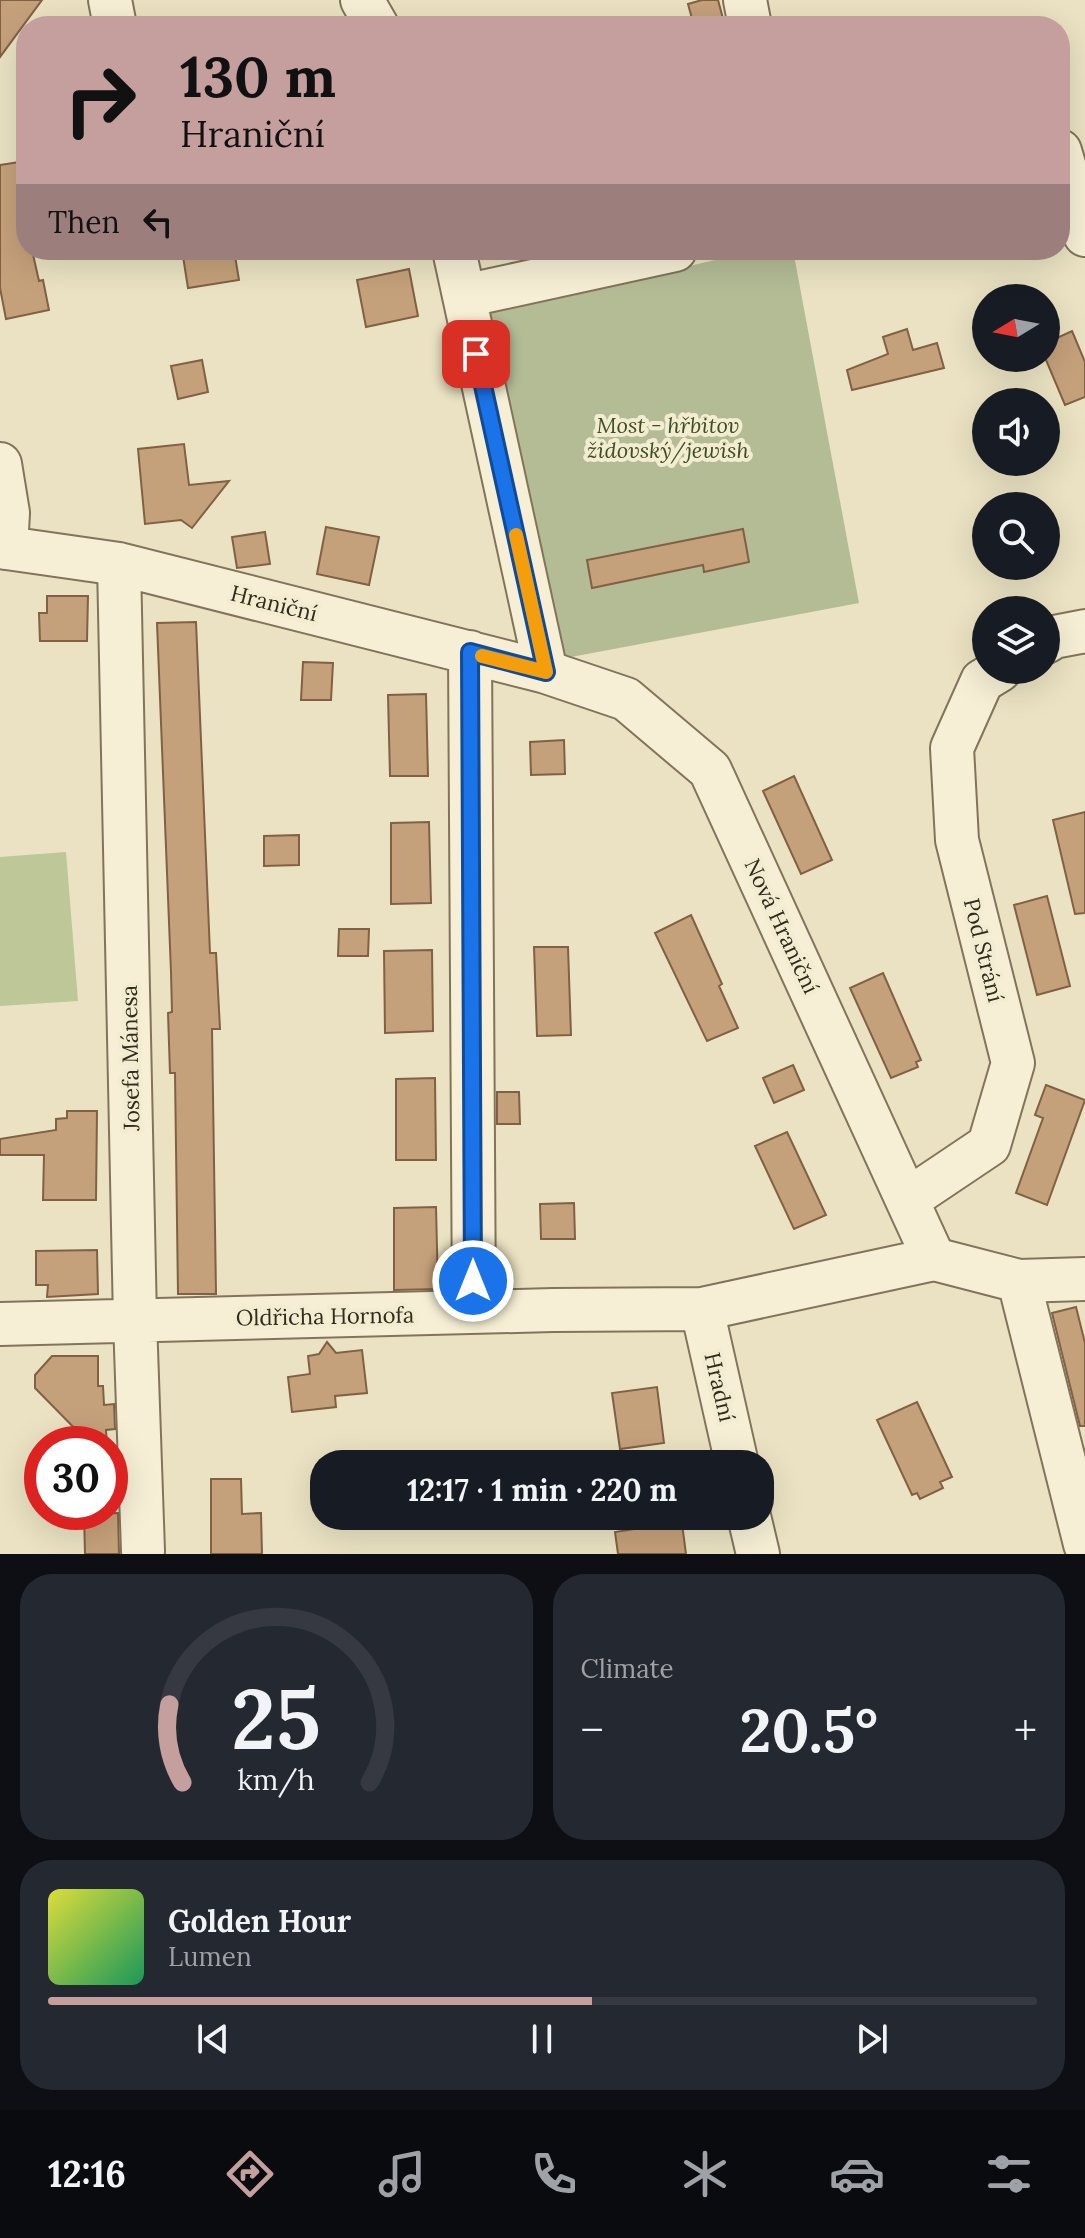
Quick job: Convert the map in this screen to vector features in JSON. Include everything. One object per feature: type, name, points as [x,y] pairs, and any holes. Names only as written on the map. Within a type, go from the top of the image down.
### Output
[{"type":"street","points":[[1070,185],[1085,235]]},
{"type":"street","points":[[456,260],[546,672]]},
{"type":"street","points":[[464,296],[629,260]]},
{"type":"street","points":[[0,464],[8,513],[3,548]]},
{"type":"street","name":"Hraniční","points":[[3,548],[119,564],[546,672]]},
{"type":"street","name":"Josefa Mánesa","points":[[119,564],[143,1551]]},
{"type":"street","points":[[1060,636],[1085,631]]},
{"type":"street","points":[[470,652],[474,1312]]},
{"type":"street","name":"Nová Hraniční","points":[[546,672],[626,699],[710,770],[934,1259]]},
{"type":"street","name":"Pod Strání","points":[[907,1200],[989,1145],[1013,1063],[957,840],[952,748],[981,684]]},
{"type":"street","points":[[934,1259],[1019,1281],[1085,1279]]},
{"type":"street","name":"Oldřicha Hornofa","points":[[0,1324],[702,1309],[934,1259]]},
{"type":"street","points":[[1019,1281],[1085,1544]]},
{"type":"street","name":"Hradní","points":[[702,1309],[734,1450]]},
{"type":"street","points":[[752,1530],[758,1554]]},
{"type":"green space","name":"Most - hřbitov židovský/jewish","points":[[715,260],[795,260],[859,603],[555,660],[479,315]]},
{"type":"green space","points":[[66,852],[78,1001],[0,1006],[0,857]]},
{"type":"building","points":[[0,0],[42,0],[30,16],[16,16],[16,35],[0,57]]},
{"type":"building","points":[[718,0],[722,16],[691,16],[688,4]]},
{"type":"building","points":[[16,163],[16,260],[34,260],[39,281],[43,280],[49,310],[6,319],[0,288],[0,165]]},
{"type":"building","points":[[184,260],[236,260],[239,280],[188,288]]},
{"type":"building","points":[[409,269],[418,316],[366,327],[357,280]]},
{"type":"building","points":[[907,329],[913,350],[937,343],[944,368],[852,390],[847,370],[888,354],[883,337]]},
{"type":"building","points":[[1072,331],[1085,362],[1085,397],[1065,405],[1051,372],[1060,372],[1060,337]]},
{"type":"building","points":[[202,360],[208,392],[178,399],[171,366]]},
{"type":"building","points":[[184,444],[189,485],[229,481],[192,528],[181,520],[145,524],[138,449]]},
{"type":"building","points":[[326,527],[379,537],[369,585],[317,574]]},
{"type":"building","points":[[743,529],[749,562],[704,572],[703,565],[592,588],[587,560]]},
{"type":"building","points":[[265,532],[270,564],[237,568],[232,537]]},
{"type":"building","points":[[47,596],[88,596],[87,641],[40,641],[39,613],[47,613]]},
{"type":"building","points":[[196,622],[210,953],[216,953],[220,1029],[212,1029],[216,1294],[178,1294],[175,1073],[170,1073],[168,1013],[172,1012],[171,972],[157,623]]},
{"type":"building","points":[[303,662],[333,663],[331,700],[301,700]]},
{"type":"building","points":[[426,694],[428,776],[390,776],[388,695]]},
{"type":"building","points":[[564,740],[565,774],[531,775],[530,742]]},
{"type":"building","points":[[794,776],[832,860],[801,874],[763,791]]},
{"type":"building","points":[[1085,812],[1085,913],[1075,914],[1053,820]]},
{"type":"building","points":[[429,822],[431,903],[391,904],[391,823]]},
{"type":"building","points":[[299,835],[299,865],[264,866],[264,836]]},
{"type":"building","points":[[1047,896],[1070,986],[1037,995],[1014,905]]},
{"type":"building","points":[[691,915],[738,1028],[707,1041],[655,933]]},
{"type":"building","points":[[339,929],[369,929],[368,956],[338,956]]},
{"type":"building","points":[[534,947],[568,947],[571,1035],[537,1036]]},
{"type":"building","points":[[432,950],[433,1031],[385,1033],[384,951]]},
{"type":"building","points":[[883,973],[921,1060],[916,1062],[918,1067],[891,1078],[850,988]]},
{"type":"building","points":[[793,1065],[804,1090],[774,1103],[763,1078]]},
{"type":"building","points":[[435,1078],[436,1160],[396,1160],[396,1079]]},
{"type":"building","points":[[1046,1085],[1085,1100],[1047,1205],[1016,1193],[1043,1118],[1035,1115]]},
{"type":"building","points":[[497,1092],[519,1092],[520,1124],[497,1124]]},
{"type":"building","points":[[67,1111],[97,1111],[96,1200],[43,1200],[44,1155],[0,1155],[0,1139],[56,1130],[56,1119],[67,1118]]},
{"type":"building","points":[[787,1132],[826,1215],[794,1229],[755,1146]]},
{"type":"building","points":[[574,1203],[575,1239],[541,1239],[540,1204]]},
{"type":"building","points":[[436,1207],[438,1289],[394,1290],[394,1208]]},
{"type":"building","points":[[97,1250],[98,1294],[47,1297],[48,1285],[36,1285],[36,1251]]},
{"type":"building","points":[[1076,1307],[1085,1343],[1085,1426],[1080,1426],[1052,1313]]},
{"type":"building","points":[[327,1342],[336,1353],[362,1350],[367,1393],[335,1396],[336,1407],[292,1412],[288,1377],[310,1374],[308,1356],[319,1354]]},
{"type":"building","points":[[52,1356],[98,1356],[98,1386],[103,1386],[104,1405],[114,1404],[115,1426],[72,1426],[35,1388],[35,1375]]},
{"type":"building","points":[[657,1387],[664,1443],[620,1449],[612,1393]]},
{"type":"building","points":[[917,1402],[952,1477],[940,1482],[943,1488],[920,1499],[917,1493],[912,1495],[877,1420]]},
{"type":"building","points":[[211,1479],[241,1479],[242,1514],[261,1513],[262,1554],[211,1554]]},
{"type":"building","points":[[84,1530],[118,1530],[119,1554],[85,1554]]},
{"type":"building","points":[[683,1530],[686,1554],[618,1554],[615,1532]]},
{"type":"slow traffic","points":[[482,656],[546,672],[516,535]]},
{"type":"route","points":[[473,1281],[470,652],[546,672],[476,354]]}]
